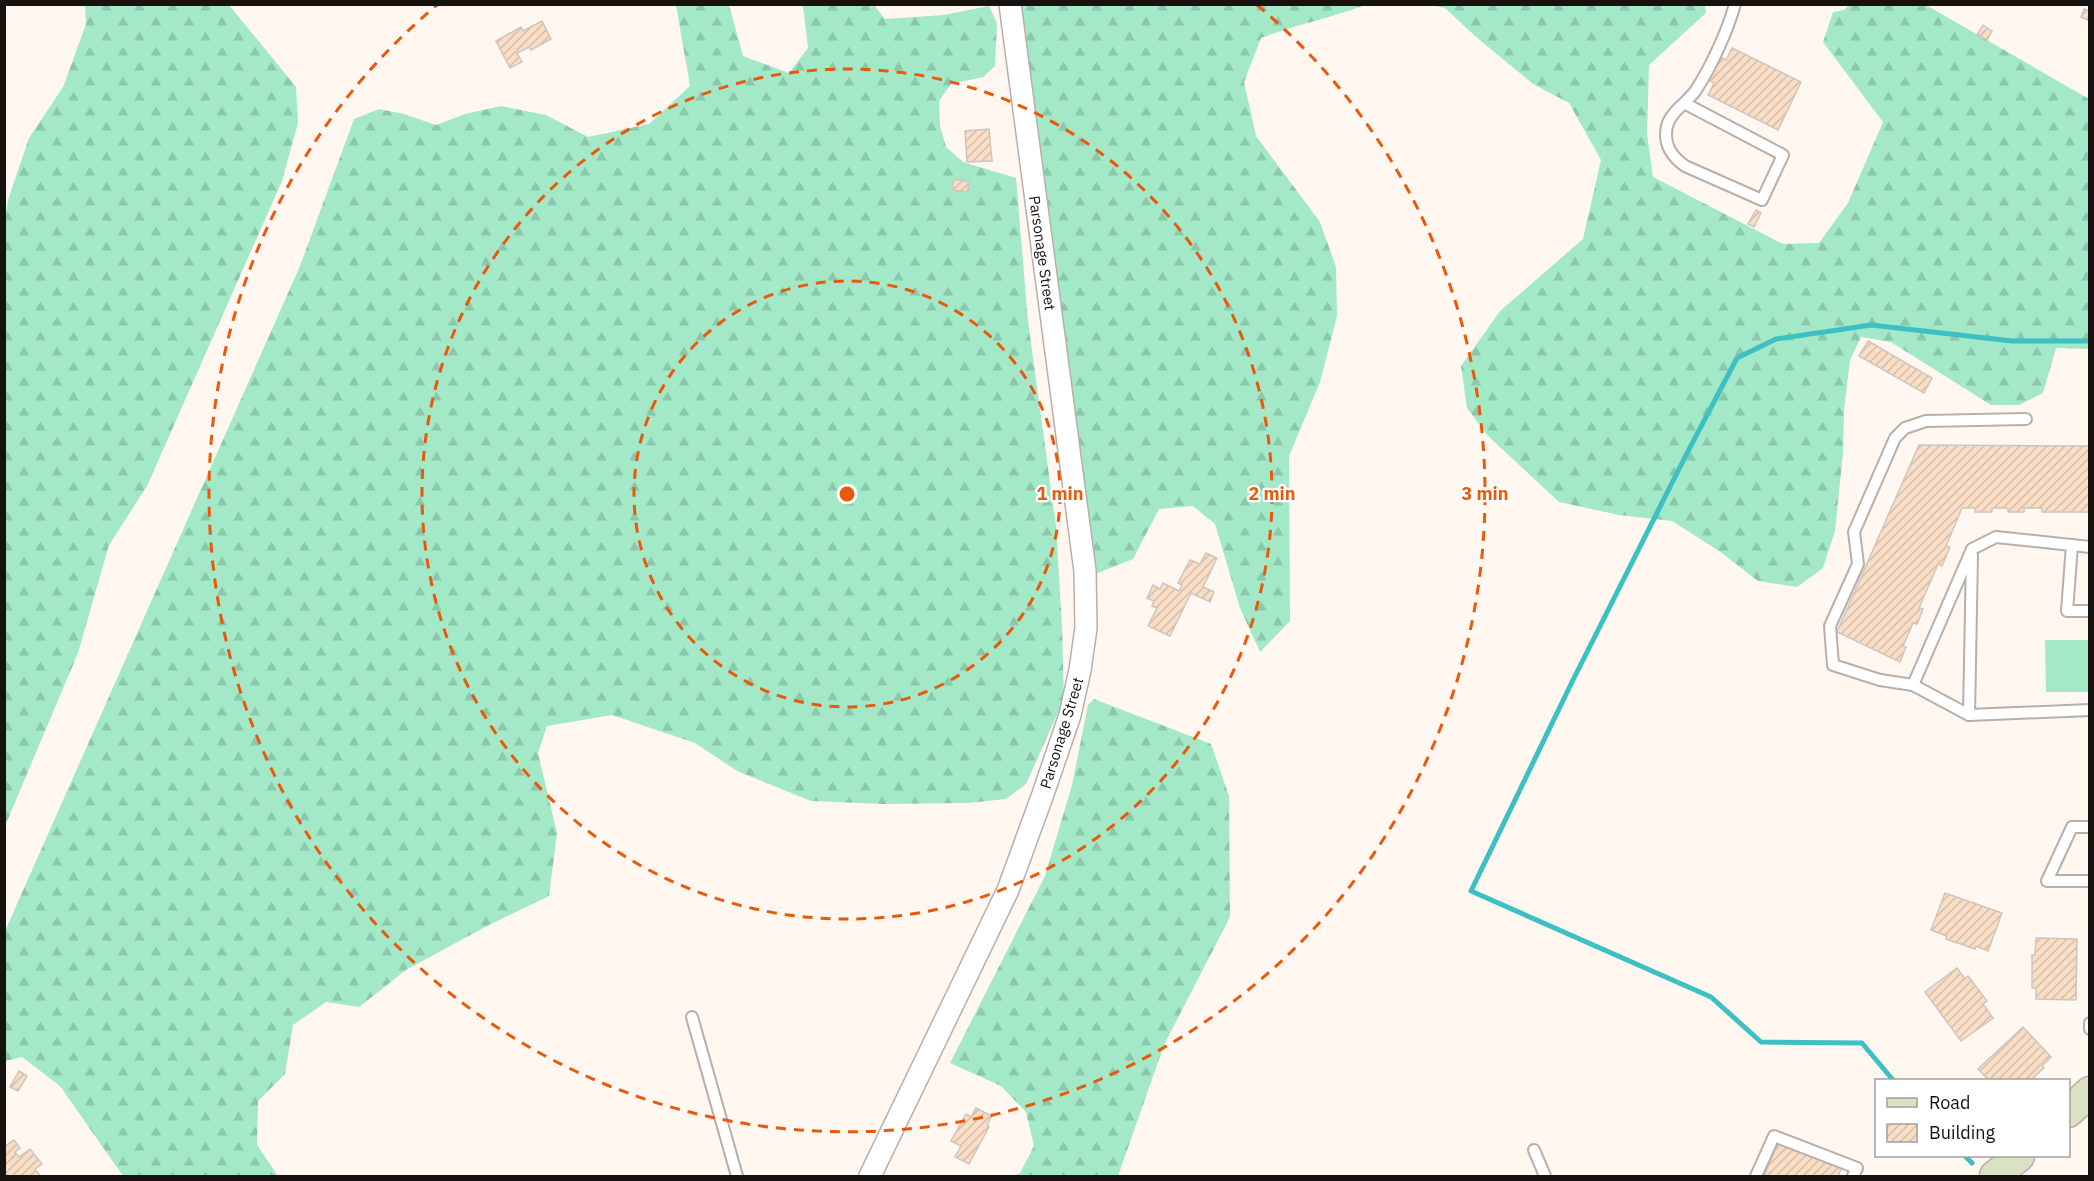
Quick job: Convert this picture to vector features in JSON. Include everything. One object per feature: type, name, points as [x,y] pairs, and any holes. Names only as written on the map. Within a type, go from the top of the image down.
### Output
[{"type":"main road","points":[[2070,1110],[2090,1092]]},
{"type":"main road","points":[[1995,1176],[2017,1157]]},
{"type":"street","name":"Parsonage Street","points":[[870,1176],[1008,890],[1070,715],[1086,628],[1085,571],[1010,4]]},
{"type":"lane","points":[[1684,103],[1783,155],[1762,200],[1685,166],[1670,153],[1666,132],[1672,115],[1698,87],[1728,27],[1735,4]]},
{"type":"lane","points":[[2026,419],[1926,421],[1905,428],[1895,438],[1854,532],[1858,564],[1830,626],[1833,665],[1880,680],[1913,686],[1969,715],[2090,710]]},
{"type":"lane","points":[[1913,686],[1972,549],[1996,537],[2090,548]]},
{"type":"lane","points":[[2072,546],[2067,611],[2090,611]]},
{"type":"lane","points":[[1969,715],[1972,549]]},
{"type":"lane","points":[[2090,827],[2072,827],[2047,881],[2090,881]]},
{"type":"lane","points":[[692,1017],[737,1176]]},
{"type":"lane","points":[[2090,1023],[2090,1029]]},
{"type":"lane","points":[[1756,1176],[1774,1136],[1857,1168],[1853,1176]]},
{"type":"lane","points":[[1534,1150],[1545,1176]]},
{"type":"green space","points":[[85,5],[229,5],[296,87],[298,123],[282,181],[147,486],[109,545],[78,653],[5,826],[5,221],[8,200],[29,138],[63,87],[86,24]]},
{"type":"green space","points":[[676,5],[729,5],[743,56],[789,73],[808,48],[803,5],[874,5],[885,19],[944,15],[989,6],[997,23],[995,66],[983,77],[951,84],[939,101],[940,126],[946,147],[963,162],[1016,178],[1028,321],[1056,526],[1064,699],[1026,784],[1006,799],[968,803],[883,804],[811,801],[737,771],[695,743],[612,715],[547,726],[538,753],[557,833],[549,896],[487,926],[406,970],[359,1007],[326,1002],[293,1025],[285,1074],[258,1101],[257,1145],[278,1176],[123,1176],[60,1086],[22,1057],[5,1061],[5,931],[300,266],[354,119],[379,109],[404,114],[436,125],[465,114],[501,106],[546,115],[588,137],[649,124],[690,86]]},
{"type":"green space","points":[[1021,5],[1365,5],[1261,38],[1244,82],[1256,136],[1320,222],[1336,267],[1337,316],[1320,382],[1289,456],[1290,621],[1260,652],[1240,608],[1215,524],[1193,506],[1159,509],[1133,559],[1093,575],[1051,226]]},
{"type":"green space","points":[[1430,5],[1705,5],[1706,13],[1649,65],[1647,134],[1653,177],[1783,244],[1819,243],[1848,203],[1883,122],[1823,42],[1833,12],[1844,10],[1849,5],[1926,5],[2089,99],[2089,349],[2056,348],[2043,393],[2019,405],[1991,405],[1891,342],[1861,337],[1850,360],[1835,531],[1823,568],[1797,587],[1758,581],[1719,551],[1672,521],[1619,515],[1559,502],[1488,436],[1467,408],[1461,366],[1500,311],[1583,239],[1601,160],[1569,103],[1533,84],[1445,8]]},
{"type":"green space","points":[[2045,640],[2089,640],[2089,692],[2046,692]]},
{"type":"green space","points":[[1094,699],[1211,744],[1229,796],[1230,917],[1164,1045],[1118,1176],[1014,1176],[1020,1173],[1034,1146],[1026,1112],[1001,1086],[950,1063],[1045,876],[1072,785],[1088,705]]},
{"type":"building","points":[[2084,9],[2090,11],[2090,21],[2081,17]]},
{"type":"building","points":[[542,21],[551,39],[531,50],[529,47],[517,53],[522,62],[510,68],[496,41],[521,27],[523,31]]},
{"type":"building","points":[[1983,25],[1992,31],[1987,40],[1977,35]]},
{"type":"building","points":[[1732,48],[1801,82],[1778,130],[1708,95],[1714,83],[1707,79],[1718,56],[1726,60]]},
{"type":"building","points":[[989,129],[992,161],[967,162],[965,131]]},
{"type":"building","points":[[954,179],[969,182],[967,192],[952,190]]},
{"type":"building","points":[[1756,210],[1761,213],[1754,227],[1748,224]]},
{"type":"building","points":[[1868,341],[1932,378],[1924,393],[1859,356]]},
{"type":"building","points":[[1919,445],[2090,446],[2090,512],[2042,512],[2042,508],[2024,508],[2024,512],[2008,512],[2008,508],[1992,508],[1992,512],[1975,512],[1975,508],[1962,508],[1946,546],[1950,547],[1942,566],[1938,564],[1919,608],[1923,609],[1917,624],[1913,623],[1903,646],[1906,647],[1900,662],[1837,632]]},
{"type":"building","points":[[1206,553],[1217,558],[1203,587],[1214,592],[1210,602],[1191,593],[1170,636],[1148,626],[1157,608],[1152,606],[1154,601],[1147,598],[1153,585],[1160,589],[1163,583],[1179,591],[1182,585],[1178,583],[1190,560],[1200,564]]},
{"type":"building","points":[[1945,893],[2002,913],[1988,951],[1946,939],[1947,936],[1931,930]]},
{"type":"building","points":[[2036,938],[2077,939],[2076,1000],[2036,999],[2036,988],[2032,988],[2032,955],[2035,955]]},
{"type":"building","points":[[1957,968],[1965,979],[1968,976],[1987,1001],[1983,1004],[1993,1018],[1961,1041],[1925,992]]},
{"type":"building","points":[[2023,1027],[2051,1057],[2042,1066],[2044,1068],[2032,1079],[1988,1079],[1978,1069]]},
{"type":"building","points":[[19,1071],[27,1076],[18,1091],[10,1087]]},
{"type":"building","points":[[976,1108],[992,1116],[987,1125],[989,1127],[969,1164],[955,1157],[961,1146],[951,1141],[966,1114],[971,1117]]},
{"type":"building","points":[[14,1140],[20,1148],[15,1152],[19,1157],[30,1149],[42,1164],[35,1169],[40,1176],[9,1176],[4,1173],[4,1147]]},
{"type":"building","points":[[1779,1140],[1842,1167],[1838,1176],[1764,1176]]},
{"type":"waterway","points":[[1892,1079],[1862,1043],[1761,1042],[1711,997],[1471,891],[1572,682],[1737,358],[1776,339],[1871,325],[2012,341],[2090,341]]},
{"type":"waterway","points":[[1966,1157],[1972,1163]]}]
